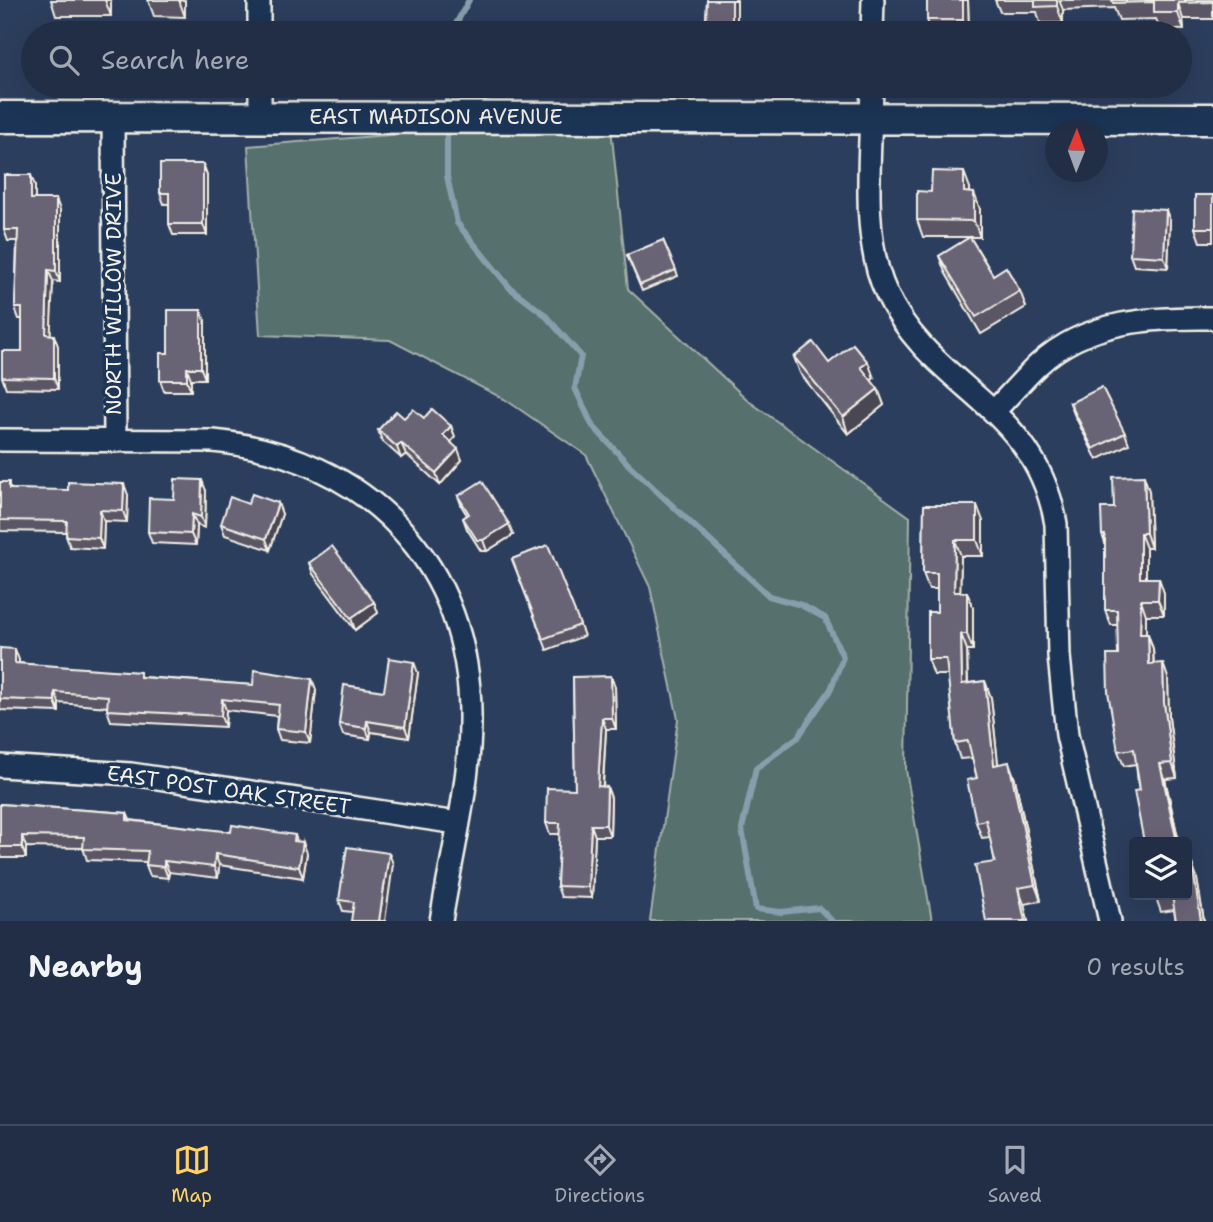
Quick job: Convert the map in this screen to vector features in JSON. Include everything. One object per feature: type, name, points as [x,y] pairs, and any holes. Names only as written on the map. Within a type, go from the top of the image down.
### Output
[{"type":"main road","name":"EAST MADISON AVENUE","points":[[0,117],[1213,119]]},
{"type":"street","points":[[259,0],[259,21]]},
{"type":"street","points":[[873,0],[873,21]]},
{"type":"street","points":[[260,98],[260,117]]},
{"type":"street","points":[[872,98],[870,230],[885,290],[900,318],[920,345],[994,411],[1031,453],[1053,505],[1056,524],[1059,656],[1067,735],[1110,921]]},
{"type":"street","name":"NORTH WILLOW DRIVE","points":[[0,440],[115,441],[113,117]]},
{"type":"street","points":[[994,411],[1041,363],[1067,345],[1100,329],[1155,317],[1213,318]]},
{"type":"street","points":[[115,441],[213,441],[264,448],[329,472],[358,489],[391,516],[412,542],[439,586],[462,646],[468,678],[471,722],[441,921]]},
{"type":"street","name":"EAST POST OAK STREET","points":[[0,766],[131,774],[457,822]]},
{"type":"green space","points":[[610,118],[628,289],[750,402],[910,517],[906,770],[932,921],[650,921],[678,719],[650,587],[586,455],[506,400],[390,340],[260,335],[248,146]]},
{"type":"building","points":[[707,0],[732,0],[732,21],[706,21]]},
{"type":"building","points":[[927,0],[963,0],[963,20],[927,20]]},
{"type":"building","points":[[1035,0],[1057,0],[1057,6],[1035,7]]},
{"type":"building","points":[[1112,0],[1213,2],[1178,3],[1178,13],[1154,13],[1154,2],[1113,3]]},
{"type":"building","points":[[160,164],[203,164],[203,224],[169,224],[169,193],[160,193]]},
{"type":"building","points":[[932,171],[964,172],[964,192],[974,193],[974,221],[917,220],[917,191],[931,192]]},
{"type":"building","points":[[4,175],[31,175],[31,199],[56,199],[56,271],[48,270],[46,334],[54,335],[54,378],[2,377],[2,351],[22,351],[22,308],[15,308],[18,230],[4,230]]},
{"type":"building","points":[[1195,195],[1213,195],[1213,228],[1195,228]]},
{"type":"building","points":[[1132,208],[1166,210],[1164,257],[1130,255]]},
{"type":"building","points":[[970,237],[993,275],[1006,267],[1020,291],[976,317],[939,256]]},
{"type":"building","points":[[663,240],[676,270],[640,285],[627,255]]},
{"type":"building","points":[[168,310],[201,310],[201,368],[187,368],[187,380],[160,380],[160,353],[168,353]]},
{"type":"building","points":[[813,342],[829,363],[853,344],[868,362],[861,367],[878,389],[843,417],[794,357]]},
{"type":"building","points":[[1102,387],[1125,433],[1093,449],[1070,403]]},
{"type":"building","points":[[413,409],[424,418],[432,409],[451,426],[443,435],[458,449],[436,473],[401,443],[397,447],[378,430],[396,411],[404,418]]},
{"type":"building","points":[[1144,476],[1146,533],[1140,533],[1140,578],[1159,578],[1158,600],[1141,600],[1140,634],[1148,634],[1149,664],[1163,663],[1164,703],[1172,763],[1160,764],[1176,837],[1143,837],[1134,791],[1140,790],[1134,749],[1118,751],[1108,692],[1107,655],[1118,655],[1117,610],[1105,610],[1105,535],[1102,535],[1101,508],[1114,508],[1113,477]]},
{"type":"building","points":[[175,479],[202,480],[201,517],[192,514],[191,534],[148,532],[149,498],[174,499]]},
{"type":"building","points":[[482,481],[509,524],[483,540],[477,540],[463,518],[469,514],[458,496]]},
{"type":"building","points":[[0,482],[9,482],[9,489],[68,490],[68,482],[124,484],[123,511],[100,510],[99,538],[66,536],[67,521],[0,520]]},
{"type":"building","points":[[252,494],[278,503],[266,539],[221,524],[230,497],[248,504]]},
{"type":"building","points":[[924,505],[977,505],[977,540],[955,540],[954,592],[967,592],[967,634],[961,634],[962,684],[985,681],[994,765],[1009,762],[1035,885],[1018,888],[1025,921],[986,921],[975,865],[995,862],[986,820],[976,822],[967,780],[977,778],[968,741],[955,743],[946,659],[928,659],[928,612],[937,612],[937,573],[923,573]]},
{"type":"building","points":[[548,545],[580,625],[543,639],[512,559]]},
{"type":"building","points":[[332,546],[374,602],[351,618],[309,563]]},
{"type":"building","points":[[0,648],[15,649],[15,663],[140,672],[140,677],[253,685],[254,670],[312,679],[306,732],[276,729],[279,705],[222,699],[221,716],[107,710],[108,696],[55,692],[55,701],[0,699]]},
{"type":"building","points":[[389,658],[414,662],[405,727],[367,721],[366,728],[339,724],[344,685],[384,691]]},
{"type":"building","points":[[611,676],[612,718],[602,718],[598,786],[607,787],[606,825],[591,825],[588,887],[557,886],[560,823],[546,823],[547,788],[575,789],[573,677]]},
{"type":"building","points":[[0,804],[127,813],[127,820],[231,832],[232,825],[295,835],[294,841],[303,842],[299,867],[215,854],[214,867],[164,861],[164,867],[146,865],[148,851],[83,849],[84,837],[22,836],[22,847],[0,847]]},
{"type":"building","points":[[347,847],[389,853],[379,921],[351,921],[354,902],[339,900]]},
{"type":"building","points":[[1192,864],[1201,921],[1176,921],[1173,900],[1192,900]]},
{"type":"waterway","points":[[458,21],[469,0]]},
{"type":"waterway","points":[[447,98],[447,108]]},
{"type":"waterway","points":[[447,126],[447,176],[457,223],[510,288],[544,314],[581,356],[575,388],[592,425],[629,465],[769,596],[801,605],[825,618],[843,657],[831,689],[798,737],[756,768],[742,829],[756,909],[781,912],[819,908],[832,921]]}]
